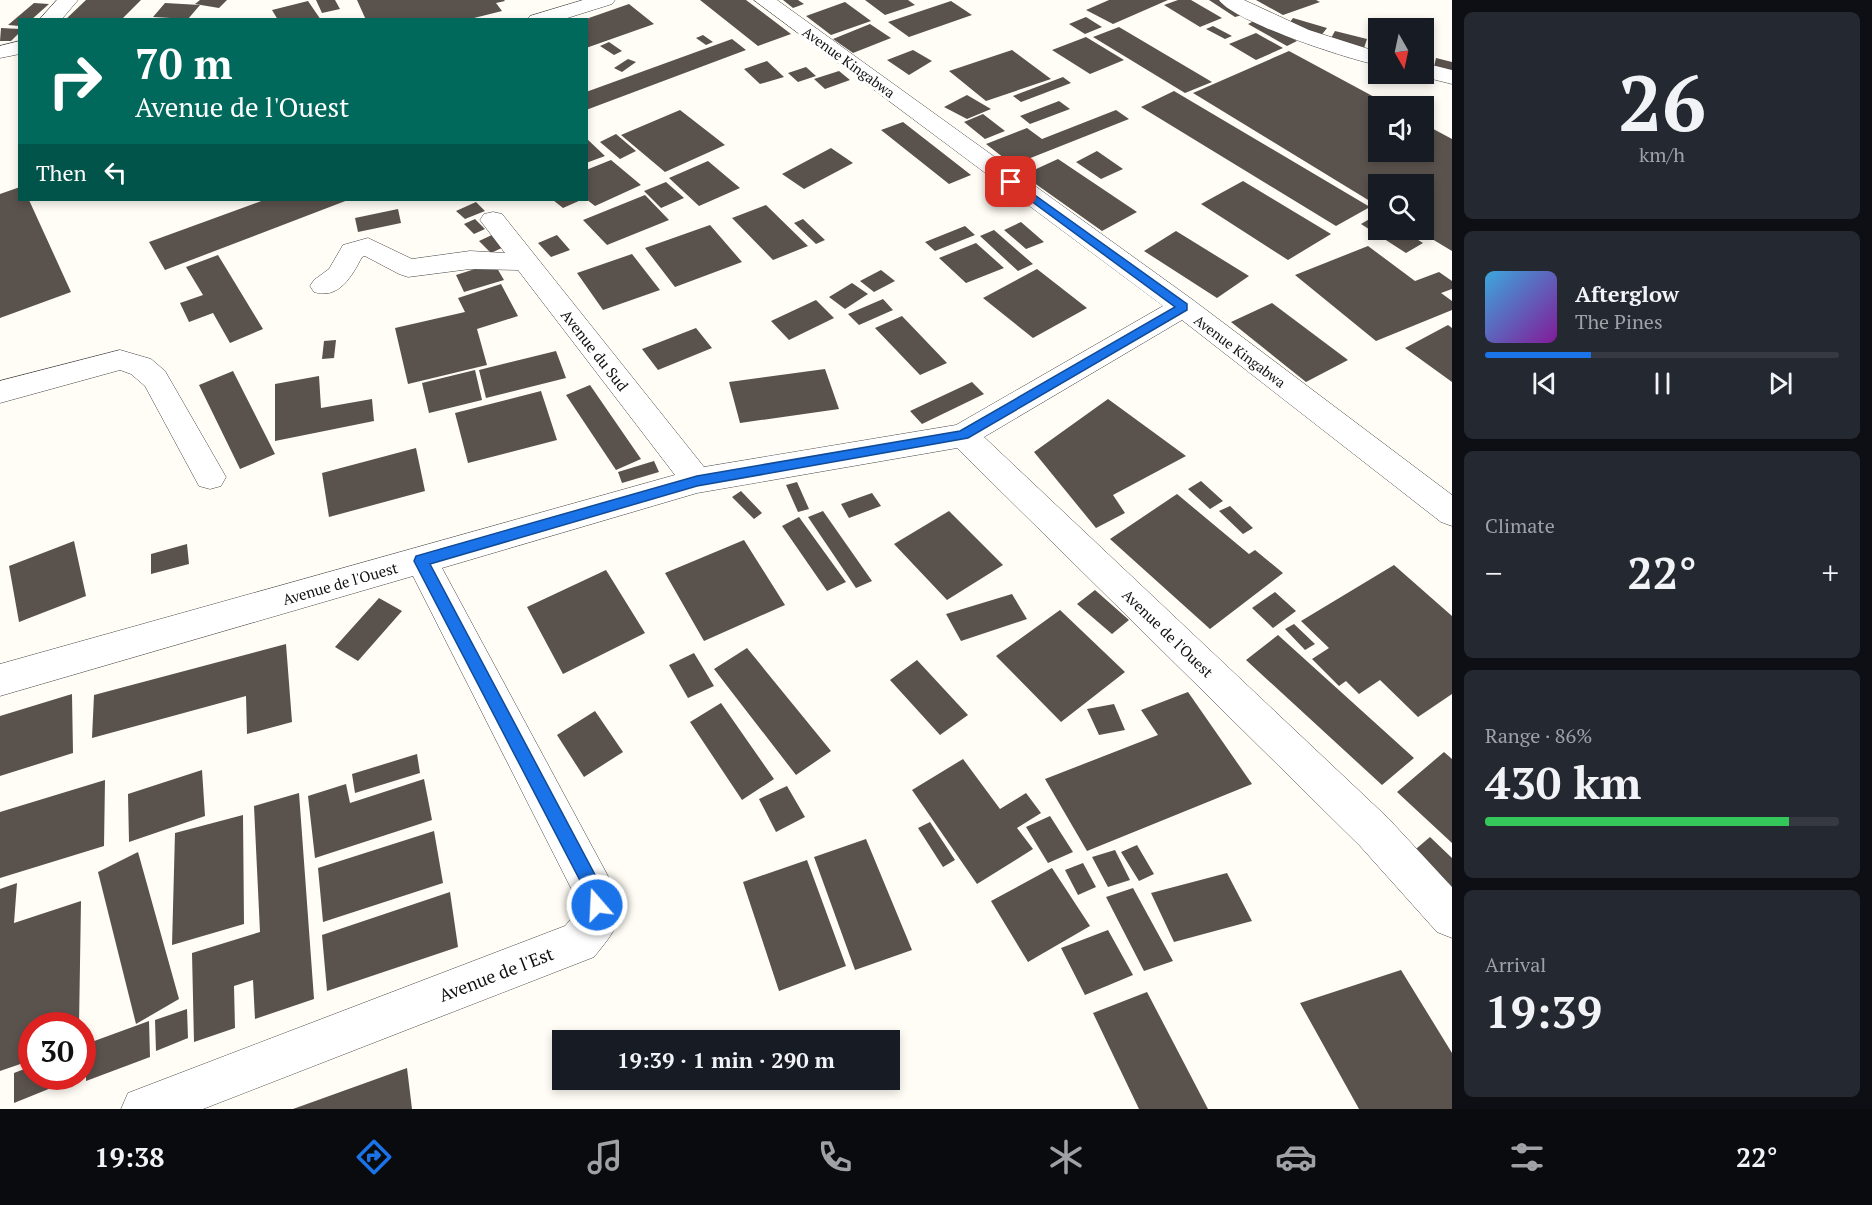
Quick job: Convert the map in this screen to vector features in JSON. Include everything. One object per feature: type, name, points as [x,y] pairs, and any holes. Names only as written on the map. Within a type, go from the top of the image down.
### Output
[{"type":"street","points":[[51,18],[68,0]]},
{"type":"street","points":[[544,18],[605,0]]},
{"type":"street","name":"Avenue Kingabwa","points":[[764,0],[1183,307],[1452,513]]},
{"type":"street","points":[[1229,0],[1259,18],[1332,46],[1368,56]]},
{"type":"street","points":[[1434,72],[1452,76]]},
{"type":"street","name":"Avenue du Sud","points":[[492,220],[697,481]]},
{"type":"street","points":[[323,286],[339,275],[352,251],[368,246],[408,268],[470,261],[525,262]]},
{"type":"street","name":"Avenue de l'Ouest","points":[[0,680],[697,481],[963,435],[1183,307]]},
{"type":"street","points":[[0,392],[120,360],[141,366],[154,380],[210,477]]},
{"type":"street","name":"Avenue de l'Ouest","points":[[963,435],[1374,832],[1452,917]]},
{"type":"street","name":"Avenue de l'Est","points":[[144,1109],[579,942],[599,918],[596,892],[421,561]]},
{"type":"building","points":[[86,0],[141,0],[123,18],[67,18]]},
{"type":"building","points":[[200,0],[227,0],[219,8],[195,4]]},
{"type":"building","points":[[316,0],[335,0],[340,9],[322,13]]},
{"type":"building","points":[[357,0],[505,1],[496,3],[502,11],[474,18],[365,18]]},
{"type":"building","points":[[700,0],[746,0],[791,34],[758,46]]},
{"type":"building","points":[[783,0],[798,0],[804,4],[793,8]]},
{"type":"building","points":[[865,0],[908,0],[915,5],[885,15]]},
{"type":"building","points":[[1109,0],[1168,0],[1113,24],[1086,10]]},
{"type":"building","points":[[1178,0],[1191,0],[1222,18],[1200,27],[1164,5]]},
{"type":"building","points":[[1209,0],[1225,0],[1246,14],[1235,17]]},
{"type":"building","points":[[1256,0],[1316,0],[1320,2],[1283,15]]},
{"type":"building","points":[[308,1],[320,18],[277,18],[272,10]]},
{"type":"building","points":[[951,1],[972,15],[909,37],[888,22]]},
{"type":"building","points":[[845,2],[871,21],[831,35],[806,16]]},
{"type":"building","points":[[34,3],[49,4],[33,18],[18,18],[18,26],[8,25]]},
{"type":"building","points":[[165,3],[200,5],[189,18],[153,17]]},
{"type":"building","points":[[629,4],[654,24],[588,47],[588,18]]},
{"type":"building","points":[[1086,17],[1102,27],[1085,34],[1069,24]]},
{"type":"building","points":[[1293,18],[1327,28],[1320,37],[1287,26]]},
{"type":"building","points":[[1258,19],[1297,41],[1287,46],[1248,24]]},
{"type":"building","points":[[870,24],[891,38],[853,53],[833,39]]},
{"type":"building","points":[[1213,26],[1232,36],[1225,39],[1206,29]]},
{"type":"building","points":[[1119,27],[1212,82],[1185,93],[1093,37]]},
{"type":"building","points":[[1,28],[18,29],[18,34],[11,41],[0,41]]},
{"type":"building","points":[[1335,31],[1367,39],[1364,48],[1330,40]]},
{"type":"building","points":[[1256,33],[1283,48],[1256,60],[1229,44]]},
{"type":"building","points":[[703,35],[713,42],[706,45],[696,38]]},
{"type":"building","points":[[1086,37],[1124,60],[1090,74],[1052,50]]},
{"type":"building","points":[[732,39],[746,50],[588,109],[588,91]]},
{"type":"building","points":[[609,42],[622,51],[614,55],[600,46]]},
{"type":"building","points":[[913,50],[932,61],[909,75],[887,60]]},
{"type":"building","points":[[1012,50],[1051,79],[986,101],[949,71]]},
{"type":"building","points":[[1289,51],[1372,96],[1368,96],[1368,162],[1434,162],[1434,129],[1452,139],[1452,251],[1434,240],[1434,174],[1368,174],[1368,200],[1193,93]]},
{"type":"building","points":[[1436,58],[1452,62],[1452,72],[1434,67]]},
{"type":"building","points":[[628,59],[636,62],[622,72],[614,68]]},
{"type":"building","points":[[767,61],[784,77],[760,84],[744,69]]},
{"type":"building","points":[[806,67],[816,76],[798,82],[788,73]]},
{"type":"building","points":[[839,71],[850,80],[825,89],[814,79]]},
{"type":"building","points":[[1063,77],[1071,83],[1021,102],[1013,96]]},
{"type":"building","points":[[1174,91],[1368,206],[1368,208],[1336,226],[1141,107]]},
{"type":"building","points":[[967,95],[991,109],[967,119],[944,107]]},
{"type":"building","points":[[1059,101],[1070,109],[1030,124],[1020,116]]},
{"type":"building","points":[[680,110],[725,145],[665,172],[621,135]]},
{"type":"building","points":[[1116,110],[1129,119],[1013,165],[986,144],[1027,128],[1042,139]]},
{"type":"building","points":[[983,114],[1005,131],[985,139],[964,122]]},
{"type":"building","points":[[903,122],[971,175],[949,184],[881,130]]},
{"type":"building","points":[[616,134],[636,151],[620,159],[600,142]]},
{"type":"building","points":[[588,140],[605,156],[588,162]]},
{"type":"building","points":[[831,148],[853,163],[804,189],[782,174]]},
{"type":"building","points":[[1097,151],[1123,169],[1101,179],[1076,162]]},
{"type":"building","points":[[1058,159],[1137,212],[1102,231],[1023,175]]},
{"type":"building","points":[[611,160],[641,185],[595,206],[588,201],[588,169]]},
{"type":"building","points":[[708,161],[740,188],[699,206],[669,178]]},
{"type":"building","points":[[1243,181],[1331,234],[1288,260],[1201,204]]},
{"type":"building","points":[[666,182],[684,198],[661,208],[644,191]]},
{"type":"building","points":[[18,188],[18,201],[29,201],[71,292],[0,318],[0,194]]},
{"type":"building","points":[[645,195],[669,220],[607,245],[583,220]]},
{"type":"building","points":[[261,201],[345,201],[165,270],[149,242]]},
{"type":"building","points":[[554,201],[579,201],[563,208]]},
{"type":"building","points":[[476,202],[485,211],[465,219],[456,211]]},
{"type":"building","points":[[766,205],[808,246],[773,260],[732,218]]},
{"type":"building","points":[[398,209],[401,223],[358,232],[355,218]]},
{"type":"building","points":[[475,219],[485,229],[474,234],[464,224]]},
{"type":"building","points":[[803,219],[825,240],[816,244],[794,223]]},
{"type":"building","points":[[1368,220],[1368,229],[1361,224]]},
{"type":"building","points":[[1021,222],[1044,242],[1026,249],[1004,230]]},
{"type":"building","points":[[710,225],[742,262],[675,287],[645,248]]},
{"type":"building","points":[[965,226],[975,235],[935,251],[925,242]]},
{"type":"building","points":[[994,230],[1033,264],[1018,271],[980,236]]},
{"type":"building","points":[[1176,231],[1249,276],[1217,298],[1144,251]]},
{"type":"building","points":[[494,234],[506,246],[491,253],[479,241]]},
{"type":"building","points":[[557,235],[570,250],[551,257],[538,243]]},
{"type":"building","points":[[1386,240],[1418,240],[1423,243],[1406,253]]},
{"type":"building","points":[[976,243],[1004,268],[966,283],[939,258]]},
{"type":"building","points":[[1368,246],[1415,281],[1439,272],[1452,281],[1452,289],[1441,293],[1452,301],[1452,310],[1376,341],[1295,275]]},
{"type":"building","points":[[632,254],[660,290],[603,310],[577,273]]},
{"type":"building","points":[[218,255],[263,329],[230,343],[213,313],[189,322],[180,303],[203,295],[186,267]]},
{"type":"building","points":[[494,263],[504,280],[464,292],[456,275]]},
{"type":"building","points":[[1037,269],[1087,308],[1033,338],[983,298]]},
{"type":"building","points":[[881,270],[895,281],[874,292],[860,281]]},
{"type":"building","points":[[852,283],[868,294],[845,309],[829,297]]},
{"type":"building","points":[[501,284],[518,316],[477,329],[487,365],[408,384],[395,328],[465,312],[458,298]]},
{"type":"building","points":[[883,299],[893,310],[859,325],[848,314]]},
{"type":"building","points":[[816,300],[834,318],[789,340],[771,321]]},
{"type":"building","points":[[1272,303],[1348,360],[1306,382],[1231,322]]},
{"type":"building","points":[[902,316],[947,363],[920,375],[875,328]]},
{"type":"building","points":[[1448,325],[1452,328],[1452,382],[1405,348]]},
{"type":"building","points":[[696,328],[712,348],[658,370],[642,349]]},
{"type":"building","points":[[336,340],[334,358],[322,359],[324,341]]},
{"type":"building","points":[[556,351],[566,378],[486,398],[479,370]]},
{"type":"building","points":[[825,369],[839,409],[740,423],[729,382]]},
{"type":"building","points":[[475,370],[482,400],[429,413],[422,383]]},
{"type":"building","points":[[233,371],[275,454],[240,469],[199,385]]},
{"type":"building","points":[[319,376],[321,408],[372,399],[374,421],[275,441],[275,384]]},
{"type":"building","points":[[972,382],[984,394],[922,424],[910,411]]},
{"type":"building","points":[[590,385],[641,459],[616,470],[566,395]]},
{"type":"building","points":[[541,391],[557,440],[468,463],[455,413]]},
{"type":"building","points":[[1108,399],[1186,456],[1113,495],[1125,513],[1096,528],[1034,452]]},
{"type":"building","points":[[416,448],[425,491],[329,517],[322,473]]},
{"type":"building","points":[[654,461],[659,472],[622,483],[618,472]]},
{"type":"building","points":[[1201,481],[1223,501],[1210,509],[1188,489]]},
{"type":"building","points":[[797,482],[809,509],[798,512],[786,485]]},
{"type":"building","points":[[741,491],[762,513],[754,519],[732,497]]},
{"type":"building","points":[[872,493],[881,506],[849,518],[841,504]]},
{"type":"building","points":[[1177,494],[1249,554],[1255,550],[1283,573],[1210,629],[1110,539]]},
{"type":"building","points":[[1230,506],[1253,528],[1243,534],[1219,511]]},
{"type":"building","points":[[823,511],[872,581],[856,588],[808,517]]},
{"type":"building","points":[[949,511],[1003,565],[947,600],[894,544]]},
{"type":"building","points":[[799,517],[846,582],[827,591],[782,526]]},
{"type":"building","points":[[744,540],[785,605],[704,641],[665,573]]},
{"type":"building","points":[[74,541],[86,596],[19,622],[9,566]]},
{"type":"building","points":[[187,544],[189,564],[151,574],[151,554]]},
{"type":"building","points":[[1394,565],[1452,616],[1452,694],[1418,717],[1380,680],[1359,694],[1346,681],[1339,686],[1312,659],[1329,648],[1301,621]]},
{"type":"building","points":[[606,570],[645,633],[563,674],[527,607]]},
{"type":"building","points":[[1095,590],[1129,620],[1112,634],[1077,604]]},
{"type":"building","points":[[1275,592],[1296,611],[1273,628],[1252,608]]},
{"type":"building","points":[[1012,594],[1027,619],[961,641],[946,614]]},
{"type":"building","points":[[379,598],[402,611],[358,661],[335,647]]},
{"type":"building","points":[[1060,610],[1125,672],[1061,722],[996,656]]},
{"type":"building","points":[[1294,624],[1315,644],[1305,650],[1285,629]]},
{"type":"building","points":[[1278,635],[1414,758],[1382,785],[1246,660]]},
{"type":"building","points":[[286,644],[292,722],[247,734],[246,696],[92,738],[94,695]]},
{"type":"building","points":[[747,648],[831,751],[796,775],[714,669]]},
{"type":"building","points":[[694,653],[714,686],[688,698],[669,665]]},
{"type":"building","points":[[917,660],[968,715],[940,735],[890,680]]},
{"type":"building","points":[[1188,692],[1252,784],[1087,851],[1045,779],[1158,735],[1141,710]]},
{"type":"building","points":[[72,694],[73,753],[0,776],[0,716]]},
{"type":"building","points":[[721,703],[774,779],[742,800],[690,722]]},
{"type":"building","points":[[1114,704],[1125,730],[1099,735],[1087,709]]},
{"type":"building","points":[[595,711],[623,752],[584,777],[557,735]]},
{"type":"building","points":[[1444,752],[1452,759],[1452,843],[1397,792]]},
{"type":"building","points":[[417,754],[420,773],[355,793],[352,774]]},
{"type":"building","points":[[963,759],[1000,809],[1026,793],[1041,813],[1017,828],[1033,849],[977,884],[912,790]]},
{"type":"building","points":[[202,770],[205,816],[129,842],[128,794]]},
{"type":"building","points":[[424,779],[432,820],[315,858],[308,796],[346,784],[350,803]]},
{"type":"building","points":[[105,780],[104,846],[0,878],[0,812]]},
{"type":"building","points":[[787,786],[805,817],[776,832],[759,799]]},
{"type":"building","points":[[299,793],[314,999],[255,1019],[253,980],[234,986],[235,1028],[194,1042],[192,953],[260,932],[254,806]]},
{"type":"building","points":[[243,815],[244,924],[172,945],[175,833]]},
{"type":"building","points":[[1050,816],[1073,852],[1048,863],[1026,827]]},
{"type":"building","points":[[930,822],[955,860],[943,867],[918,828]]},
{"type":"building","points":[[434,831],[443,883],[323,922],[318,868]]},
{"type":"building","points":[[1430,837],[1452,858],[1452,919],[1397,865]]},
{"type":"building","points":[[866,839],[912,950],[855,970],[814,857]]},
{"type":"building","points":[[1137,845],[1154,874],[1139,881],[1121,852]]},
{"type":"building","points":[[1115,850],[1130,880],[1108,887],[1092,857]]},
{"type":"building","points":[[138,852],[179,999],[136,1024],[98,872]]},
{"type":"building","points":[[807,860],[846,966],[779,991],[743,882]]},
{"type":"building","points":[[1083,863],[1096,887],[1078,895],[1065,870]]},
{"type":"building","points":[[1052,868],[1090,926],[1028,962],[991,901]]},
{"type":"building","points":[[1227,873],[1252,921],[1174,942],[1151,893]]},
{"type":"building","points":[[17,883],[14,923],[81,901],[79,1012],[18,1012],[18,1065],[0,1071],[0,889]]},
{"type":"building","points":[[1133,888],[1173,961],[1144,971],[1106,897]]},
{"type":"building","points":[[450,892],[458,947],[327,991],[322,935]]},
{"type":"building","points":[[1108,930],[1133,975],[1085,995],[1061,948]]},
{"type":"building","points":[[1401,970],[1452,1053],[1452,1109],[1359,1109],[1300,1003]]},
{"type":"building","points":[[1147,992],[1208,1109],[1139,1109],[1093,1013]]},
{"type":"building","points":[[187,1009],[188,1038],[156,1051],[155,1020]]},
{"type":"building","points":[[149,1021],[150,1057],[96,1077],[96,1040]]},
{"type":"building","points":[[407,1068],[412,1109],[293,1109]]},
{"type":"building","points":[[18,1071],[18,1090],[46,1090],[14,1103],[14,1073]]},
{"type":"route","points":[[597,905],[596,892],[421,561],[697,481],[963,435],[1183,307],[1011,182]]}]
